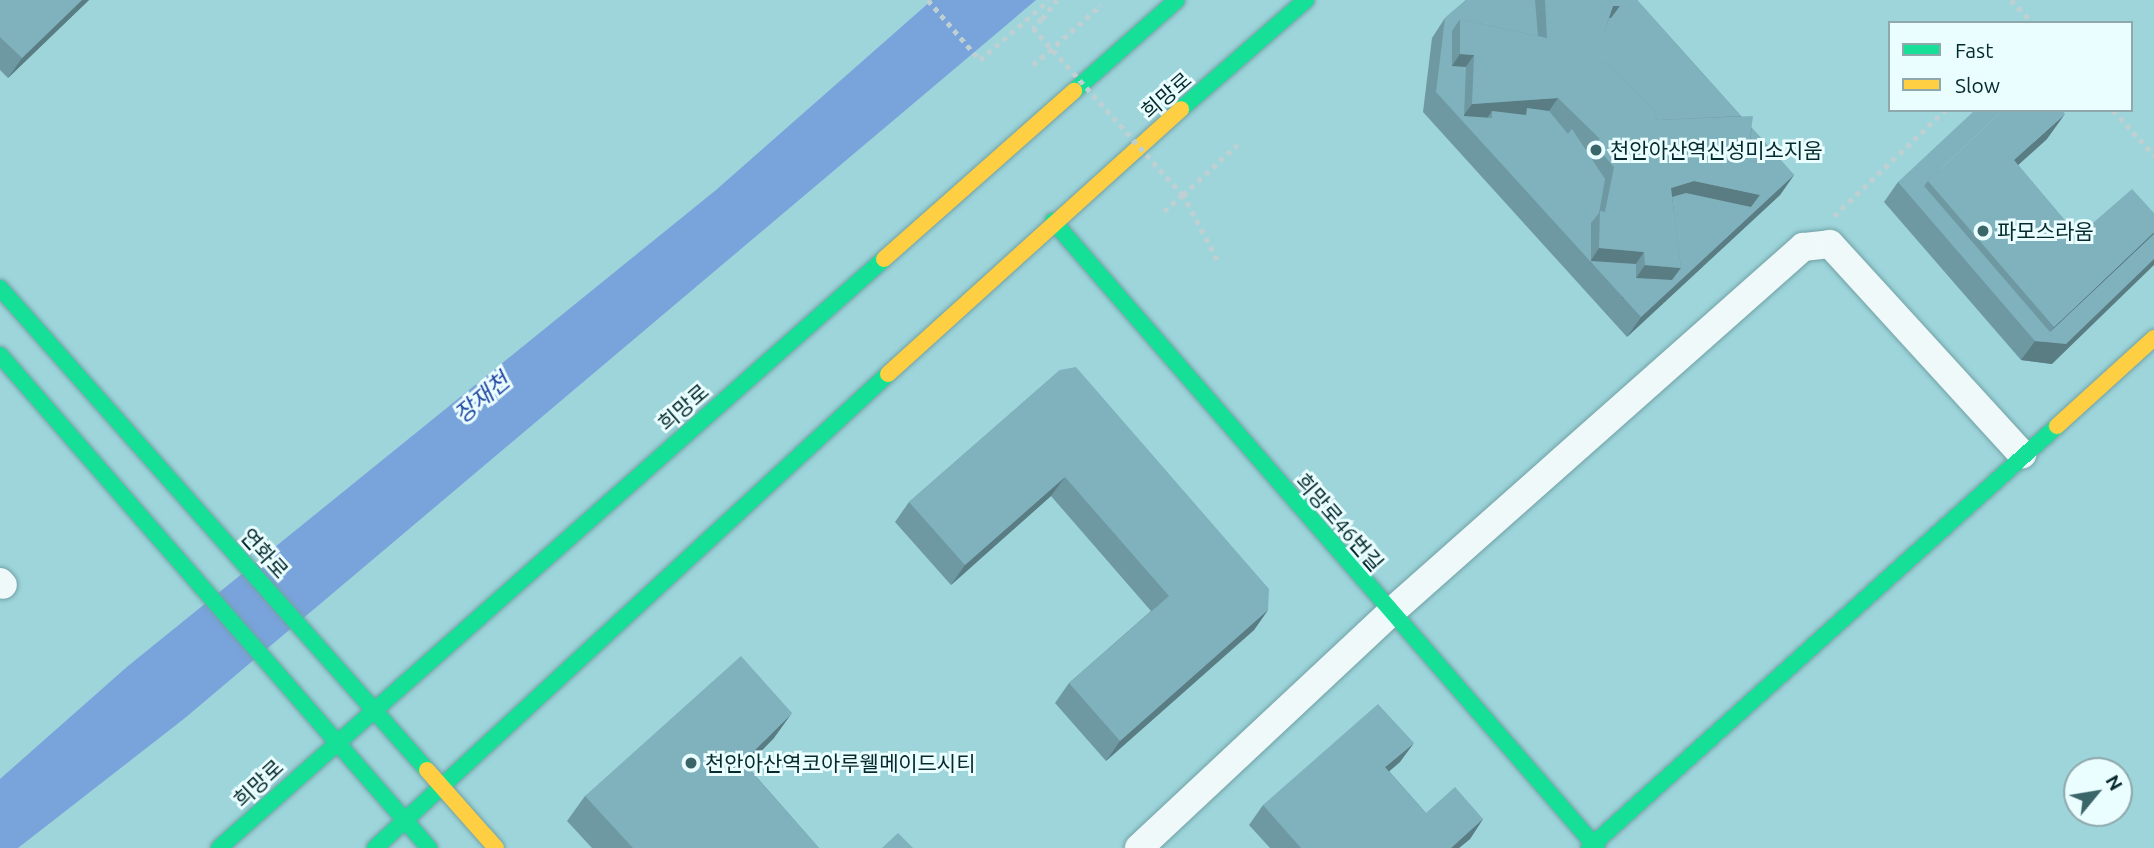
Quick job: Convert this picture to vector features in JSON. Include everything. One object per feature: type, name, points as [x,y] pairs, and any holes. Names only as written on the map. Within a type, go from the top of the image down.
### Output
[{"type":"street","name":"희망로","points":[[219,848],[335,740],[1177,0]]},
{"type":"street","name":"희망로","points":[[375,848],[1053,221],[1306,0]]},
{"type":"street","name":"희망로46번길","points":[[1053,221],[1593,847]]},
{"type":"street","points":[[1139,848],[1390,612],[1803,247],[1830,244],[2022,454]]},
{"type":"street","name":"연화로","points":[[0,288],[496,848]]},
{"type":"street","points":[[1593,847],[2022,454],[2154,338]]},
{"type":"street","points":[[0,355],[429,848]]},
{"type":"path","points":[[928,0],[980,60],[1049,0]]},
{"type":"path","points":[[1057,0],[1033,28],[1183,195],[1217,260]]},
{"type":"path","points":[[2011,0],[2031,21]]},
{"type":"path","points":[[1033,65],[1101,5]]},
{"type":"path","points":[[1834,216],[1943,112]]},
{"type":"path","points":[[2115,112],[2154,155]]},
{"type":"path","points":[[1163,213],[1237,145]]},
{"type":"water","name":"장재천","points":[[932,0],[1036,0],[185,718],[18,848],[0,848],[0,779],[128,666],[716,190]]},
{"type":"building","points":[[0,0],[82,0],[22,58],[0,37]]},
{"type":"building","points":[[1466,0],[1535,0],[1538,36],[1460,19],[1452,31],[1452,66],[1466,67],[1464,116],[1492,118],[1492,111],[1526,115],[1527,108],[1549,111],[1568,134],[1572,129],[1605,179],[1599,213],[1591,223],[1591,261],[1636,264],[1636,278],[1672,280],[1681,268],[1672,197],[1686,193],[1751,207],[1760,195],[1760,162],[1747,161],[1752,128],[1794,175],[1641,317],[1436,92],[1445,18]]},
{"type":"building","points":[[1545,0],[1620,0],[1620,6],[1613,6],[1604,33],[1604,61],[1654,110],[1657,120],[1753,116],[1747,161],[1760,162],[1760,195],[1694,181],[1671,188],[1681,268],[1645,265],[1644,252],[1599,248],[1600,211],[1605,212],[1614,167],[1594,144],[1600,139],[1558,98],[1472,104],[1474,55],[1460,54],[1460,19],[1547,38]]},
{"type":"building","points":[[1620,0],[1637,0],[1741,116],[1657,120],[1654,110],[1604,61],[1604,33],[1609,18],[1620,6]]},
{"type":"building","points":[[1973,112],[2001,112],[1924,186],[2050,332],[2154,234],[2154,259],[2066,344],[2035,341],[1898,182]]},
{"type":"building","name":"파모스라움","points":[[2001,112],[2064,112],[2065,114],[2014,160],[2078,236],[2132,189],[2154,213],[2154,232],[2054,327],[1928,181]]},
{"type":"building","points":[[1076,367],[1269,589],[1268,610],[1120,741],[1069,683],[1169,596],[1065,477],[965,565],[909,502],[1060,370]]},
{"type":"building","name":"천안아산역코아루웰메이드시티","points":[[741,656],[792,713],[743,762],[819,848],[633,848],[585,796]]},
{"type":"building","points":[[1378,704],[1414,743],[1385,767],[1426,813],[1455,787],[1483,819],[1451,848],[1301,848],[1263,805]]},
{"type":"building","points":[[898,833],[913,848],[882,848]]},
{"type":"traffic: fast","points":[[1074,91],[1177,0]]},
{"type":"traffic: fast","points":[[1181,109],[1306,0]]},
{"type":"traffic: fast","points":[[1053,221],[1597,848]]},
{"type":"traffic: fast","points":[[219,848],[884,259]]},
{"type":"traffic: fast","points":[[0,288],[427,770]]},
{"type":"traffic: fast","points":[[0,355],[429,848]]},
{"type":"traffic: fast","points":[[375,848],[888,374]]},
{"type":"traffic: fast","points":[[1589,848],[2057,426]]},
{"type":"traffic: slow","points":[[884,259],[1074,91]]},
{"type":"traffic: slow","points":[[888,374],[1181,109]]},
{"type":"traffic: slow","points":[[2057,426],[2154,338]]},
{"type":"traffic: slow","points":[[427,770],[496,848]]},
{"type":"place","name":"천안아산역신성미소지움","points":[[1596,150]]},
{"type":"place","name":"파모스라움","points":[[1983,231]]},
{"type":"place","name":"천안아산역코아루웰메이드시티","points":[[691,763]]}]
